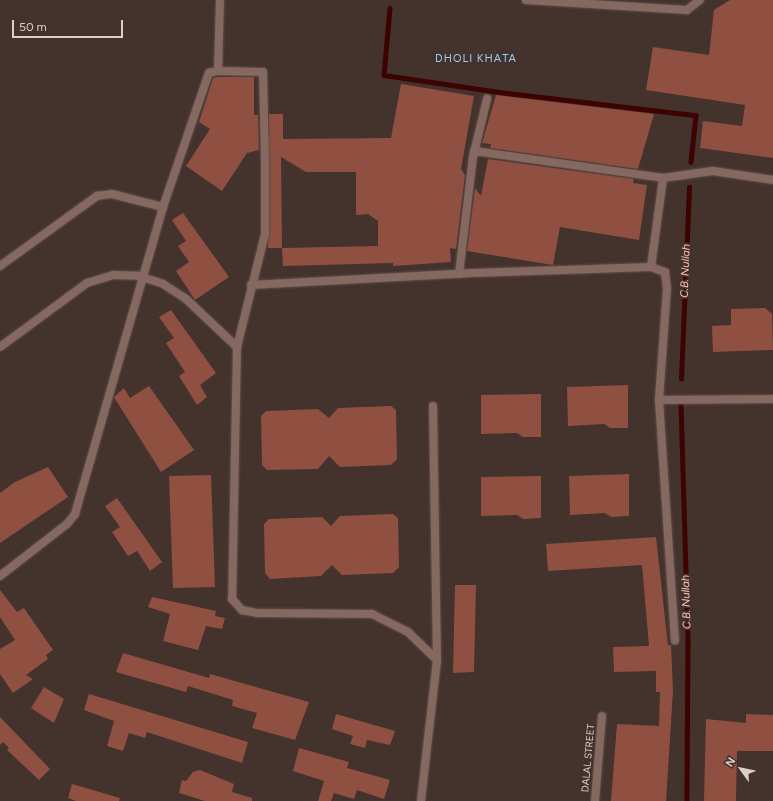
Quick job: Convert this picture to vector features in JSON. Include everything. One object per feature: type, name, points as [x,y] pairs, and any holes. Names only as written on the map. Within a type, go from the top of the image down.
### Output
[{"type":"street","points":[[218,71],[220,0]]},
{"type":"street","points":[[526,0],[687,10],[700,0]]},
{"type":"street","points":[[0,576],[67,524],[75,514],[163,206],[209,73],[218,71],[263,72],[265,234],[251,285],[237,347],[232,599],[242,610],[258,613],[372,614],[408,632],[437,660]]},
{"type":"street","points":[[459,274],[474,152],[487,99]]},
{"type":"street","points":[[474,152],[663,178],[713,170],[773,180]]},
{"type":"street","points":[[651,267],[663,178]]},
{"type":"street","points":[[0,266],[97,196],[112,194],[163,206]]},
{"type":"street","points":[[251,285],[459,274],[651,267],[665,272],[667,288],[659,400],[674,640]]},
{"type":"street","points":[[0,347],[87,283],[114,275],[143,277],[164,284],[186,299],[237,347]]},
{"type":"street","points":[[659,400],[773,399]]},
{"type":"street","points":[[421,801],[437,660],[433,406]]},
{"type":"street","name":"DALAL STREET","points":[[595,801],[602,716]]},
{"type":"building","points":[[730,0],[773,0],[773,158],[700,148],[703,121],[742,126],[745,105],[646,90],[653,47],[709,55],[714,10]]},
{"type":"building","points":[[254,77],[254,115],[258,115],[259,150],[247,153],[222,191],[186,166],[210,129],[199,122],[213,78]]},
{"type":"building","points":[[401,84],[474,96],[461,169],[465,175],[456,249],[450,248],[451,262],[393,266],[393,263],[283,266],[282,248],[268,248],[269,114],[283,114],[283,139],[391,138]],"holes":[[[281,157],[306,172],[356,172],[356,215],[368,214],[378,221],[378,246],[282,248]]]},
{"type":"building","points":[[496,95],[654,114],[638,169],[490,148],[491,144],[482,143]]},
{"type":"building","points":[[488,159],[634,179],[633,183],[647,185],[639,240],[560,227],[553,265],[467,251],[475,188],[481,196]]},
{"type":"building","points":[[183,213],[229,277],[195,300],[176,271],[189,262],[178,246],[186,241],[172,220]]},
{"type":"building","points":[[765,308],[772,314],[773,350],[713,352],[712,326],[731,325],[731,309]]},
{"type":"building","points":[[171,310],[216,373],[200,385],[207,397],[197,405],[179,376],[185,372],[166,343],[174,338],[159,317]]},
{"type":"building","points":[[628,385],[628,428],[610,428],[604,424],[568,426],[567,387]]},
{"type":"building","points":[[149,386],[194,450],[161,472],[114,397],[124,388],[130,398]]},
{"type":"building","points":[[541,394],[541,437],[523,437],[517,433],[481,434],[481,395]]},
{"type":"building","points":[[391,406],[396,410],[397,459],[391,465],[340,467],[329,456],[318,469],[267,470],[262,465],[261,416],[266,411],[318,409],[329,418],[338,408]]},
{"type":"building","points":[[48,467],[68,497],[0,543],[0,493],[15,482]]},
{"type":"building","points":[[629,474],[629,516],[611,517],[605,513],[570,515],[569,476]]},
{"type":"building","points":[[211,475],[215,587],[173,588],[169,476]]},
{"type":"building","points":[[541,476],[541,518],[523,519],[517,515],[481,516],[481,477]]},
{"type":"building","points":[[117,498],[162,562],[150,571],[137,551],[128,556],[112,532],[120,527],[105,506]]},
{"type":"building","points":[[393,514],[398,518],[399,567],[393,573],[342,575],[332,565],[321,576],[270,579],[265,573],[264,524],[269,519],[322,517],[331,526],[340,516]]},
{"type":"building","points":[[656,537],[668,645],[671,645],[673,691],[666,801],[611,801],[617,724],[659,726],[660,692],[656,692],[656,671],[614,672],[613,647],[649,646],[642,565],[548,571],[546,544]]},
{"type":"building","points":[[455,585],[476,585],[474,672],[453,673]]},
{"type":"building","points":[[0,590],[17,612],[24,608],[53,650],[46,655],[48,659],[26,675],[33,679],[13,693],[0,674],[0,649],[15,640],[0,617]]},
{"type":"building","points":[[152,597],[216,611],[215,616],[225,618],[222,629],[206,626],[198,650],[163,641],[170,614],[148,607]]},
{"type":"building","points":[[123,653],[209,678],[210,674],[309,702],[295,740],[252,728],[257,713],[232,706],[233,700],[188,686],[186,692],[116,672]]},
{"type":"building","points":[[44,687],[64,699],[54,723],[31,708]]},
{"type":"building","points":[[89,694],[248,742],[242,763],[147,732],[145,738],[129,733],[123,751],[107,746],[114,721],[84,710]]},
{"type":"building","points":[[336,714],[395,731],[390,745],[367,740],[365,748],[350,744],[353,736],[332,729]]},
{"type":"building","points":[[746,714],[773,715],[773,751],[737,751],[736,801],[704,801],[706,719],[746,723]]},
{"type":"building","points":[[0,717],[50,769],[39,780],[7,750],[9,748],[3,742],[0,745]]},
{"type":"building","points":[[299,748],[349,762],[347,768],[390,780],[384,799],[357,790],[354,799],[334,793],[331,801],[318,801],[324,781],[293,771]]},
{"type":"building","points":[[200,770],[234,784],[232,792],[252,798],[252,801],[205,801],[179,793],[182,780],[186,781],[193,772]]},
{"type":"building","points":[[72,784],[120,798],[119,801],[76,801],[68,798]]},
{"type":"waterway","points":[[390,8],[384,75],[499,92],[696,115],[691,162]]},
{"type":"waterway","name":"C.B. Nullah","points":[[681,379],[689,187]]},
{"type":"waterway","name":"C.B. Nullah","points":[[681,403],[688,641],[687,801]]},
{"type":"district","name":"DHOLI KHATA","points":[[476,59]]}]
